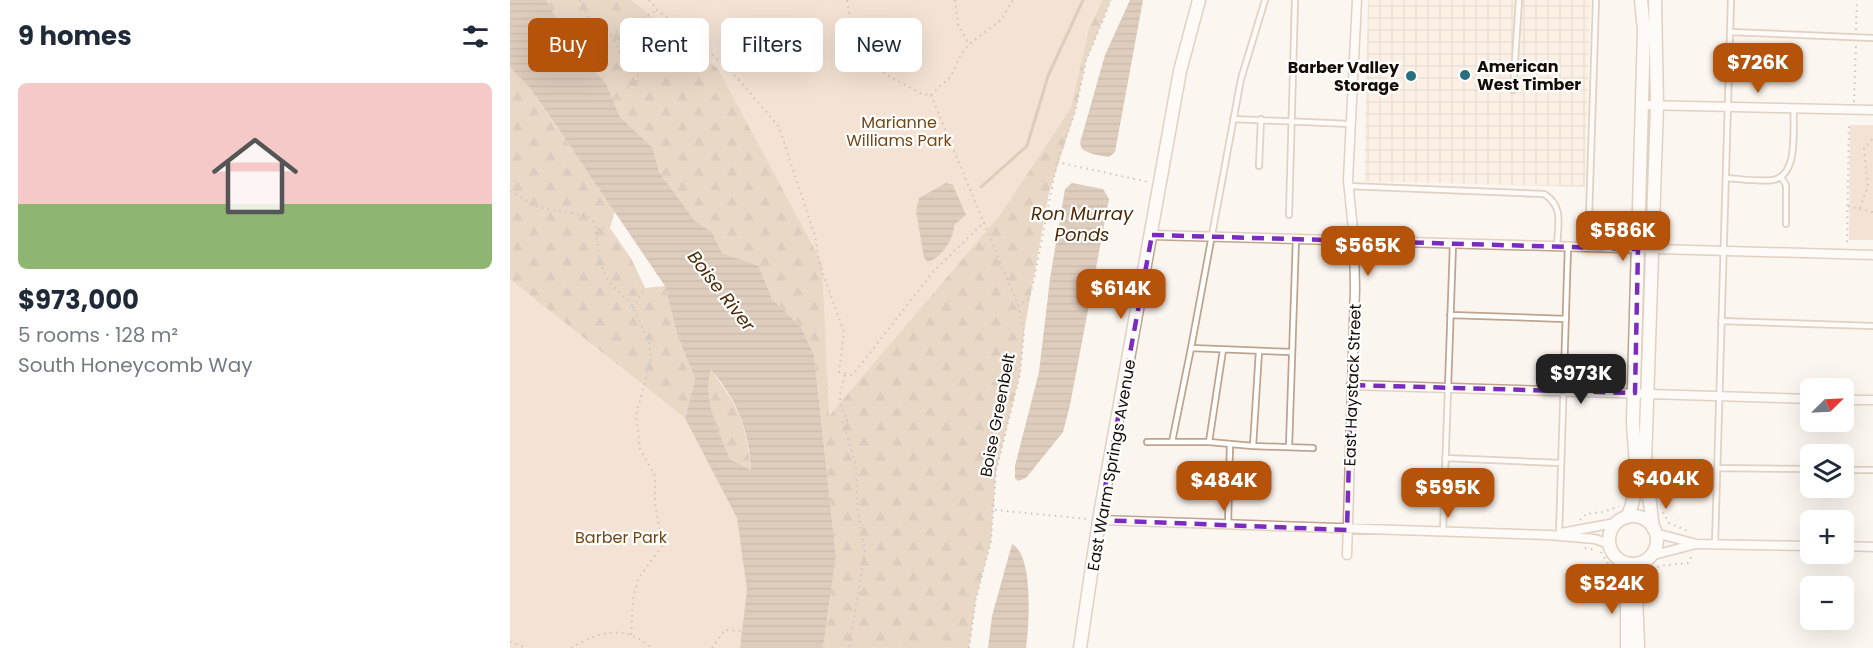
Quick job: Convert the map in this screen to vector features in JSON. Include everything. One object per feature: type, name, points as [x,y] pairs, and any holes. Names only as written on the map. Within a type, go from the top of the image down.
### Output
[{"type":"street","name":"East Warm Springs Avenue","points":[[1080,648],[1099,520],[1180,71],[1199,0]]},
{"type":"street","name":"East Haystack Street","points":[[1347,555],[1354,239],[1348,186],[1357,0]]},
{"type":"street","points":[[1638,648],[1637,577],[1656,545],[1645,462],[1641,394],[1638,249],[1644,30],[1641,0]]},
{"type":"street","points":[[1627,517],[1635,495],[1651,249],[1657,105],[1655,0]]},
{"type":"street","points":[[1642,105],[1873,110]]},
{"type":"street","points":[[1152,235],[1873,255]]},
{"type":"street","points":[[1351,385],[1800,399]]},
{"type":"street","points":[[1854,400],[1873,400]]},
{"type":"street","points":[[1549,535],[1615,524],[1627,517],[1640,517],[1654,530],[1697,544]]},
{"type":"street","points":[[1099,520],[1549,535],[1595,539],[1609,543]]},
{"type":"street","points":[[1615,524],[1609,536],[1609,543],[1615,556],[1621,561],[1636,564],[1697,544],[1800,546]]},
{"type":"street","points":[[1854,546],[1873,547]]},
{"type":"street","points":[[1621,561],[1627,601],[1627,648]]},
{"type":"lane","points":[[1172,442],[1241,79],[1264,0]]},
{"type":"lane","points":[[1289,215],[1294,0]]},
{"type":"lane","points":[[1513,90],[1519,0]]},
{"type":"lane","points":[[1588,247],[1596,0]]},
{"type":"lane","points":[[1715,544],[1731,0]]},
{"type":"lane","points":[[1730,32],[1873,38]]},
{"type":"lane","points":[[1726,178],[1772,180],[1781,177],[1791,163],[1794,108]]},
{"type":"lane","points":[[1233,119],[1350,124]]},
{"type":"lane","points":[[1259,166],[1261,119]]},
{"type":"lane","points":[[1781,177],[1786,185],[1786,224]]},
{"type":"lane","points":[[1348,186],[1544,194],[1554,200],[1559,210],[1557,246]]},
{"type":"lane","points":[[1289,447],[1296,238]]},
{"type":"lane","points":[[1443,532],[1453,243]]},
{"type":"lane","points":[[1559,534],[1568,246]]},
{"type":"lane","points":[[1450,315],[1566,319]]},
{"type":"lane","points":[[1721,321],[1873,326]]},
{"type":"lane","points":[[1191,348],[1292,352]]},
{"type":"lane","points":[[1209,442],[1223,350]]},
{"type":"lane","points":[[1253,446],[1259,351]]},
{"type":"lane","points":[[1147,442],[1209,442],[1313,448]]},
{"type":"lane","points":[[1228,525],[1230,444]]},
{"type":"lane","points":[[1445,458],[1561,463]]},
{"type":"lane","points":[[1717,468],[1800,469]]},
{"type":"lane","points":[[1854,470],[1873,470]]},
{"type":"path","points":[[580,0],[586,14],[597,29],[611,34],[622,58],[638,75],[637,82],[624,90]]},
{"type":"path","points":[[649,0],[657,10],[695,38],[740,81],[779,127],[815,236],[819,263],[844,332],[838,364],[840,372],[845,375],[855,372],[933,272],[982,224]]},
{"type":"path","points":[[847,0],[855,38],[864,58],[877,69],[922,94],[930,95],[951,76],[961,54],[969,44],[1001,20],[1013,0]]},
{"type":"path","points":[[955,0],[958,24],[969,44]]},
{"type":"path","points":[[1018,306],[1028,299],[1033,285],[1057,162],[1075,112],[1086,61],[1111,0]]},
{"type":"path","points":[[1854,104],[1857,0]]},
{"type":"path","points":[[611,34],[657,10]]},
{"type":"path","name":"Boise Greenbelt","points":[[930,95],[1018,306],[1024,332],[1020,374],[996,471],[995,510],[987,563],[976,599],[969,648]]},
{"type":"path","points":[[1847,242],[1849,123]]},
{"type":"path","points":[[1860,208],[1868,186],[1864,149],[1873,138]]},
{"type":"path","points":[[1057,162],[1161,185]]},
{"type":"path","points":[[510,191],[537,207],[588,216],[595,223],[599,259],[603,270],[633,308],[649,342],[651,359],[636,415],[640,449],[655,476],[655,502],[662,546],[638,579],[633,599],[631,636]]},
{"type":"path","points":[[1848,206],[1873,212]]},
{"type":"path","points":[[597,229],[609,228]]},
{"type":"path","points":[[633,308],[645,288]]},
{"type":"path","points":[[845,375],[838,399],[842,414],[848,420],[842,422],[856,464],[857,506],[865,551],[849,648]]},
{"type":"path","points":[[1586,514],[1613,510],[1622,502]]},
{"type":"path","points":[[1662,508],[1669,523],[1684,528]]},
{"type":"path","points":[[995,510],[1099,520]]},
{"type":"path","points":[[1585,549],[1600,551],[1607,559],[1611,573]]},
{"type":"path","points":[[1652,572],[1659,566],[1688,562]]},
{"type":"path","points":[[712,648],[725,630],[742,630]]},
{"type":"path","points":[[571,648],[592,636],[604,633],[641,638],[652,648]]},
{"type":"path","points":[[510,642],[527,648]]},
{"type":"highlighted area","points":[[1152,235],[1638,249],[1635,393],[1351,385],[1347,530],[1099,520]]},
{"type":"shaded area","points":[[1368,0],[1590,0],[1585,187],[1364,181]]},
{"type":"green space","points":[[546,0],[1111,0],[1086,61],[1075,112],[1049,193],[1024,332],[1020,374],[996,471],[991,541],[976,599],[969,648],[823,648],[836,556],[814,355],[801,327],[772,299],[759,266],[722,253],[712,232],[695,221],[659,172],[653,148],[620,117],[606,83],[596,72],[608,72],[608,18],[556,18]]},
{"type":"green space","name":"Marianne Williams Park","points":[[631,0],[1103,0],[1089,29],[1071,108],[1000,215],[829,416],[822,263],[718,69],[709,62],[709,18],[654,18]]},
{"type":"green space","name":"Barber Park","points":[[510,67],[529,87],[615,211],[610,228],[632,260],[645,288],[665,286],[677,334],[695,379],[685,418],[737,518],[747,590],[740,648],[510,641]]},
{"type":"green space","points":[[1850,125],[1873,125],[1873,240],[1849,240]]},
{"type":"green space","name":"Barber Park","points":[[510,279],[685,418],[737,518],[747,590],[740,648],[510,648]]},
{"type":"green space","points":[[711,370],[740,416],[747,440],[751,470],[730,459],[721,437],[708,393]]},
{"type":"water","name":"Boise River","points":[[510,0],[546,0],[556,18],[528,18],[528,72],[596,72],[606,83],[620,117],[653,148],[659,172],[695,221],[712,232],[722,253],[759,266],[772,299],[801,327],[814,355],[836,556],[823,648],[740,648],[747,590],[737,518],[685,418],[695,379],[677,334],[665,286],[529,87],[510,67]],"holes":[[[711,370],[728,392],[740,416],[748,442],[751,470],[730,459],[717,427],[710,404]]]},
{"type":"water","name":"Ron Murray Ponds","points":[[1130,0],[1143,0],[1115,152],[1109,157],[1102,156],[1082,149],[1080,143],[1105,55]]},
{"type":"water","points":[[946,183],[953,185],[966,215],[954,225],[952,236],[942,252],[928,262],[924,258],[916,211],[919,198]]},
{"type":"water","name":"Ron Murray Ponds","points":[[1072,183],[1103,189],[1109,199],[1063,432],[1026,478],[1018,481],[1015,478],[1015,466],[1039,372],[1050,279],[1065,189]]},
{"type":"water","points":[[1012,544],[1019,551],[1027,576],[1029,609],[1026,648],[988,648],[992,616]]},
{"type":"waterway","points":[[981,187],[1027,146],[1048,76],[1083,0]]},
{"type":"place","name":"American West Timber","points":[[1465,75]]},
{"type":"place","name":"Barber Valley Storage","points":[[1411,76]]}]
